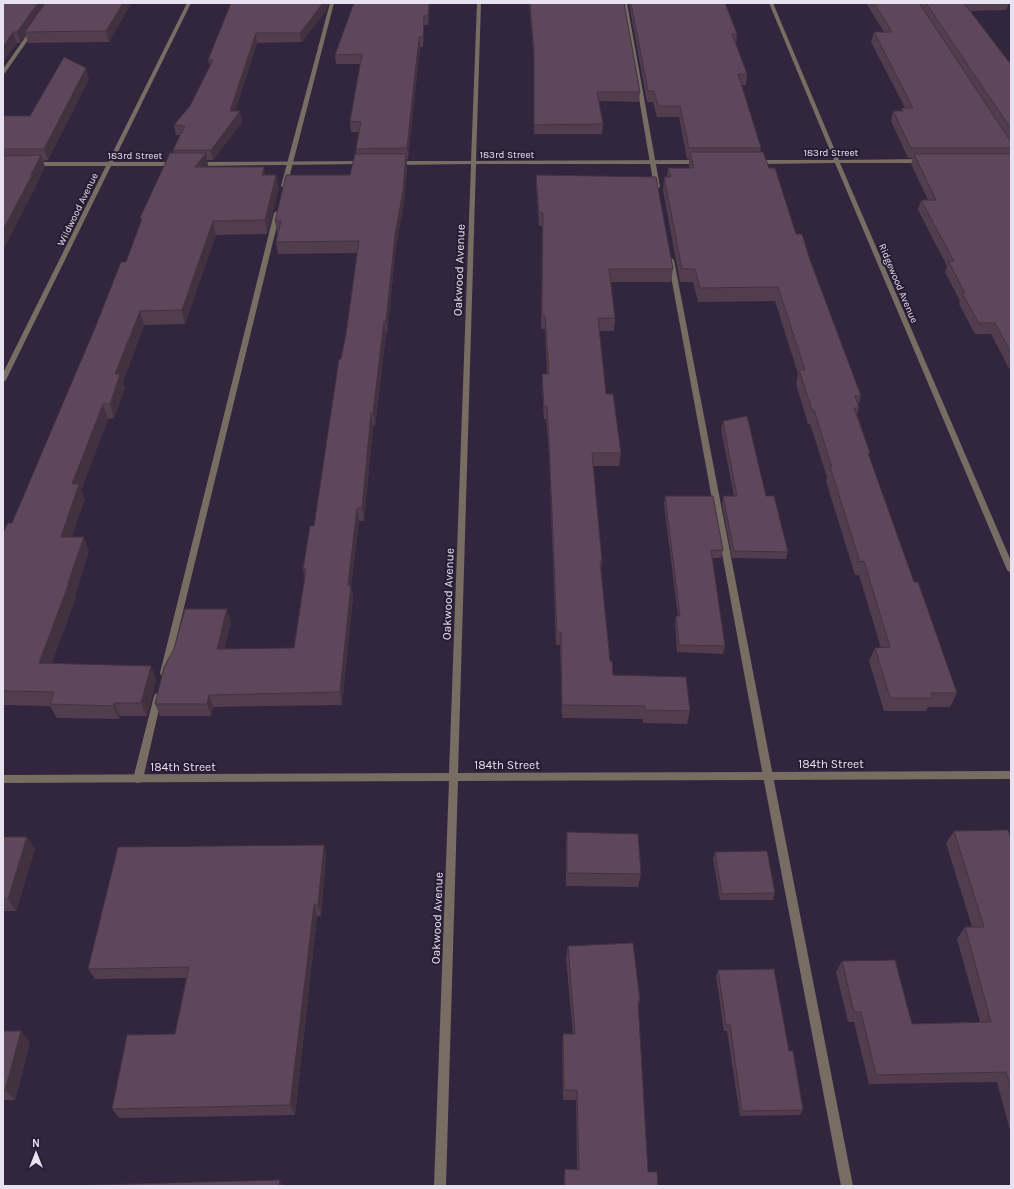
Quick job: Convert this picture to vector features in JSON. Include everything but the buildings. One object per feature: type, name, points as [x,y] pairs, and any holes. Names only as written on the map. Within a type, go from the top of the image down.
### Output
[{"type":"street","name":"Wildwood Avenue","points":[[3,380],[189,3]]},
{"type":"street","points":[[282,194],[332,3]]},
{"type":"street","name":"Oakwood Avenue","points":[[440,1186],[479,3]]},
{"type":"street","points":[[625,3],[658,193]]},
{"type":"street","name":"Ridgewood Avenue","points":[[772,3],[837,161],[1011,570]]},
{"type":"street","points":[[3,72],[34,28]]},
{"type":"street","name":"183rd Street","points":[[752,162],[932,161]]},
{"type":"street","name":"183rd Street","points":[[389,163],[706,162]]},
{"type":"street","points":[[195,164],[366,163]]},
{"type":"street","name":"183rd Street","points":[[26,164],[180,164]]},
{"type":"street","points":[[162,679],[280,202]]},
{"type":"street","points":[[670,255],[847,1186]]},
{"type":"street","points":[[138,779],[160,687]]},
{"type":"street","name":"184th Street","points":[[3,779],[1011,775]]}]
